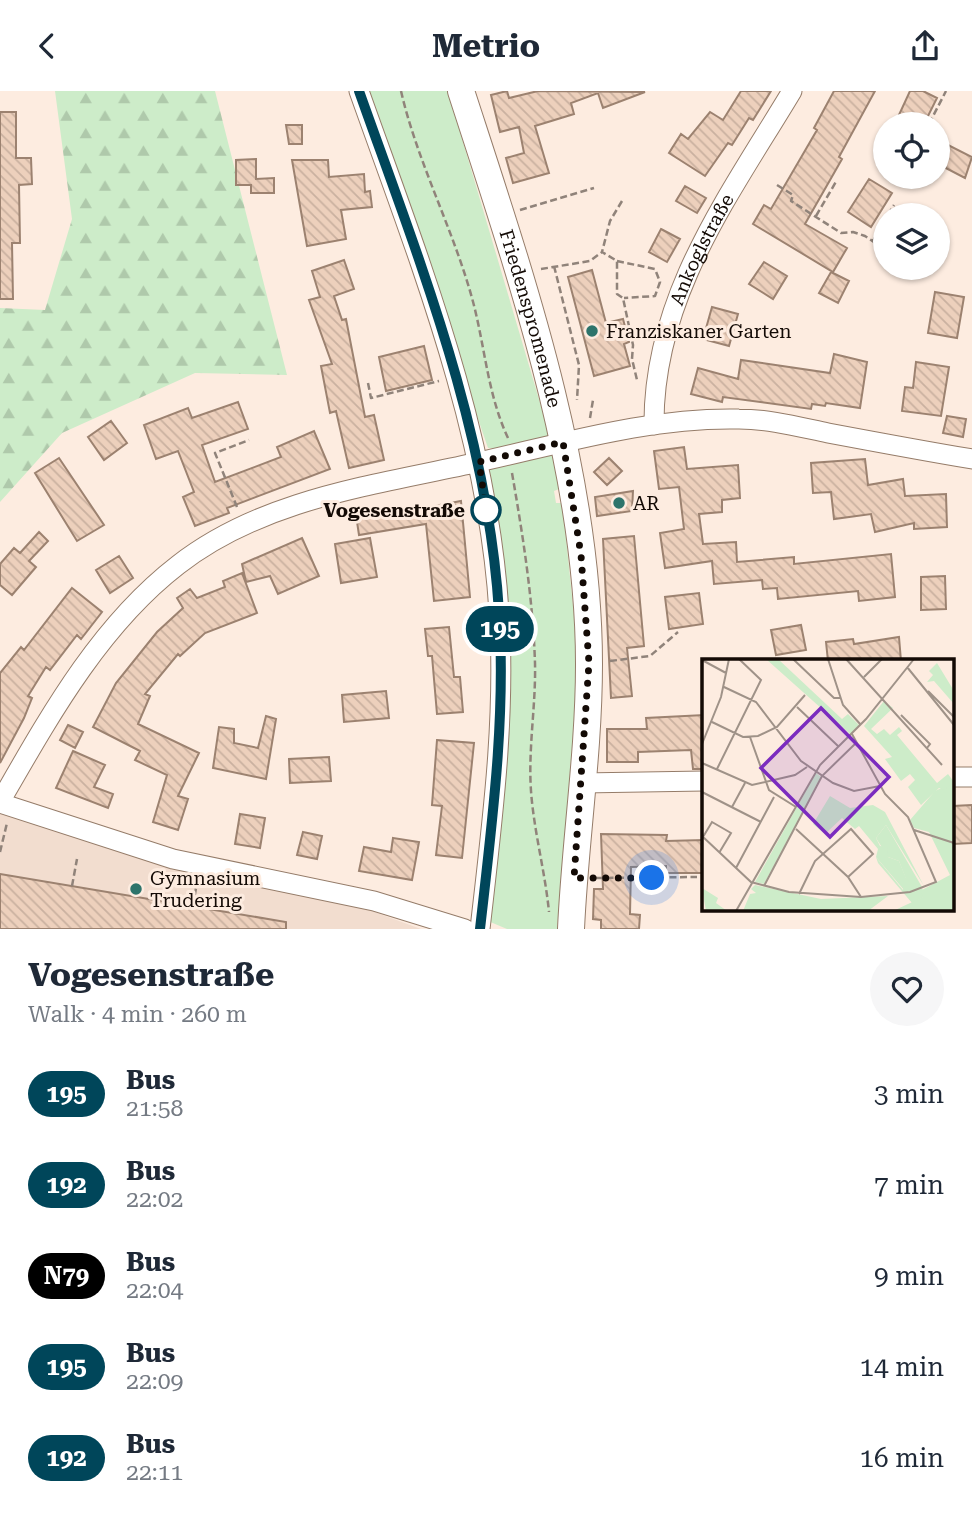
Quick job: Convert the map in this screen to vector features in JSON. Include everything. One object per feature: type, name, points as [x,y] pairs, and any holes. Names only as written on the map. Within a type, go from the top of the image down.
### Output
[{"type":"street","points":[[359,91],[456,377],[479,462],[499,611],[502,728],[480,929]]},
{"type":"street","name":"Friedenspromenade","points":[[461,91],[501,215],[563,442],[581,555],[589,663],[571,929]]},
{"type":"street","name":"Ankoglstraße","points":[[654,425],[656,371],[675,302],[705,240],[792,91]]},
{"type":"street","points":[[465,929],[373,901],[173,859],[0,802],[55,706],[123,617],[177,565],[244,526],[296,505],[353,488],[563,442],[654,425],[708,420],[759,421],[972,459]]},
{"type":"street","points":[[954,777],[972,776]]},
{"type":"street","points":[[582,783],[702,781]]},
{"type":"path","points":[[935,112],[946,91]]},
{"type":"path","points":[[816,216],[837,180]]},
{"type":"path","points":[[777,185],[793,195],[791,201],[841,233],[853,232],[872,242]]},
{"type":"path","points":[[501,215],[594,188]]},
{"type":"path","points":[[518,276],[554,266],[590,261],[602,251],[610,221],[622,201]]},
{"type":"path","points":[[602,251],[617,261],[655,269],[660,282],[655,296],[623,298],[617,294],[617,261]]},
{"type":"path","points":[[554,266],[579,365],[576,404]]},
{"type":"path","points":[[623,298],[640,389]]},
{"type":"path","points":[[368,383],[372,398],[456,377]]},
{"type":"path","points":[[244,526],[215,453],[249,440]]},
{"type":"path","points":[[589,663],[650,656],[678,632]]},
{"type":"path","points":[[0,852],[6,823]]},
{"type":"path","points":[[72,886],[77,859]]},
{"type":"path","points":[[574,878],[697,877]]},
{"type":"path","points":[[193,906],[196,888]]},
{"type":"shaded area","name":"Gymnasium Trudering","points":[[0,813],[173,867],[369,910],[421,929],[0,929]]},
{"type":"green space","points":[[55,91],[215,91],[287,375],[195,373],[62,433],[0,502],[0,308],[45,310],[72,219]]},
{"type":"green space","points":[[366,91],[448,91],[551,440],[507,448],[488,448]]},
{"type":"green space","points":[[556,453],[559,489],[554,491],[556,503],[561,503],[564,519],[579,663],[557,929],[507,929],[488,921],[509,729],[505,609],[489,469]]},
{"type":"building","points":[[507,91],[509,98],[538,91],[645,92],[603,108],[598,93],[571,103],[574,114],[535,126],[549,173],[513,183],[506,158],[524,153],[519,127],[500,132],[491,95]]},
{"type":"building","points":[[741,91],[771,91],[753,120],[749,118],[732,145],[728,143],[705,176],[669,153],[681,134],[688,139],[710,112],[723,120]]},
{"type":"building","points":[[834,91],[875,91],[839,157],[842,159],[805,224],[847,248],[833,272],[753,224],[764,205],[771,209],[817,130],[814,128]]},
{"type":"building","points":[[910,91],[923,91],[937,98],[930,112],[900,112]]},
{"type":"building","points":[[0,112],[16,112],[16,158],[31,158],[32,184],[19,185],[20,243],[12,243],[13,299],[0,299]]},
{"type":"building","points":[[286,125],[302,125],[302,144],[289,144]]},
{"type":"building","points":[[950,146],[972,157],[965,178],[950,170]]},
{"type":"building","points":[[256,159],[256,179],[274,178],[274,193],[251,193],[251,185],[236,185],[236,160]]},
{"type":"building","points":[[292,160],[328,160],[329,177],[364,174],[365,192],[370,191],[372,207],[341,210],[346,239],[307,246]]},
{"type":"building","points":[[869,179],[873,181],[873,189],[885,189],[892,193],[886,203],[873,203],[871,227],[848,212]]},
{"type":"building","points":[[685,186],[706,198],[697,213],[676,201]]},
{"type":"building","points":[[661,229],[680,239],[667,262],[649,252]]},
{"type":"building","points":[[344,260],[354,289],[334,296],[342,320],[346,319],[365,417],[374,415],[384,460],[349,468],[336,411],[330,413],[321,366],[332,364],[309,300],[320,297],[312,271]]},
{"type":"building","points":[[764,262],[787,276],[773,299],[749,284]]},
{"type":"building","points":[[592,270],[606,323],[623,319],[629,342],[624,344],[630,366],[594,376],[568,277]]},
{"type":"building","points":[[831,272],[849,281],[838,303],[819,293]]},
{"type":"building","points":[[935,292],[964,297],[957,338],[928,333]]},
{"type":"building","points":[[712,307],[738,314],[729,346],[703,339]]},
{"type":"building","points":[[424,346],[432,380],[386,391],[379,357]]},
{"type":"building","points":[[834,354],[867,362],[860,408],[826,403],[825,406],[812,404],[811,409],[723,397],[722,402],[691,394],[698,368],[738,379],[741,360],[830,373]]},
{"type":"building","points":[[916,362],[949,367],[941,416],[902,411],[905,387],[913,388]]},
{"type":"building","points":[[238,402],[248,429],[202,445],[215,482],[281,457],[277,447],[314,431],[330,469],[227,508],[229,513],[195,526],[183,497],[194,492],[178,451],[156,459],[144,425],[188,408],[192,418]]},
{"type":"building","points":[[947,416],[966,419],[963,437],[943,433]]},
{"type":"building","points":[[111,421],[127,443],[104,460],[88,437]]},
{"type":"building","points":[[684,447],[687,469],[738,465],[740,498],[722,500],[722,512],[699,514],[703,544],[736,542],[737,562],[794,557],[794,564],[891,554],[895,597],[859,601],[858,591],[778,599],[777,588],[763,589],[762,580],[714,584],[712,561],[665,568],[660,533],[684,529],[679,487],[659,489],[654,451]]},
{"type":"building","points":[[59,458],[104,525],[77,541],[35,473]]},
{"type":"building","points":[[609,458],[622,471],[607,485],[594,472]]},
{"type":"building","points":[[865,459],[868,485],[903,479],[905,496],[946,494],[947,527],[914,529],[914,523],[875,532],[871,514],[834,519],[831,492],[813,493],[811,463]]},
{"type":"building","name":"AR","points":[[633,491],[632,511],[597,516],[595,497]]},
{"type":"building","points":[[461,501],[470,597],[434,601],[426,524],[359,535],[356,515],[413,510]]},
{"type":"building","points":[[39,532],[48,541],[29,561],[36,567],[12,595],[0,585],[0,564],[14,548],[20,553]]},
{"type":"building","points":[[634,536],[644,646],[627,648],[632,696],[611,698],[603,539]]},
{"type":"building","points":[[302,538],[319,576],[278,594],[270,576],[246,582],[242,564]]},
{"type":"building","points":[[370,538],[377,577],[341,583],[335,544]]},
{"type":"building","points":[[119,556],[133,578],[110,593],[96,570]]},
{"type":"building","points":[[242,573],[257,613],[205,633],[180,656],[178,654],[145,694],[150,696],[138,724],[199,753],[178,796],[188,799],[178,830],[153,822],[167,775],[135,760],[140,751],[93,727],[116,683],[157,632],[183,608],[177,598],[190,589],[197,598],[225,587],[223,581]]},
{"type":"building","points":[[945,576],[946,609],[921,610],[921,577]]},
{"type":"building","points":[[72,588],[102,612],[81,639],[77,635],[50,670],[46,667],[28,696],[32,698],[24,718],[0,763],[0,673],[21,647],[24,650]]},
{"type":"building","points":[[699,593],[703,624],[669,629],[665,597]]},
{"type":"building","points":[[801,625],[806,650],[776,655],[771,630]]},
{"type":"building","points":[[449,627],[454,677],[460,677],[463,712],[437,714],[432,656],[428,656],[425,629]]},
{"type":"building","points":[[899,637],[901,659],[828,659],[826,642],[853,639],[854,644]]},
{"type":"building","points":[[386,691],[389,718],[344,722],[342,695]]},
{"type":"building","points":[[702,715],[702,769],[693,769],[691,750],[638,752],[638,762],[607,762],[607,729],[647,729],[646,718]]},
{"type":"building","points":[[266,716],[276,719],[266,779],[213,768],[219,727],[234,729],[234,743],[258,748]]},
{"type":"building","points":[[68,725],[83,732],[75,748],[60,740]]},
{"type":"building","points":[[437,740],[474,743],[462,858],[436,855],[442,806],[432,805]]},
{"type":"building","points":[[73,751],[105,765],[94,787],[113,794],[108,808],[56,788]]},
{"type":"building","points":[[329,757],[331,781],[290,783],[289,759]]},
{"type":"building","points":[[972,805],[972,843],[954,844],[954,806]]},
{"type":"building","points":[[240,814],[265,818],[260,848],[235,844]]},
{"type":"building","points":[[303,832],[322,836],[317,859],[297,855]]},
{"type":"building","points":[[601,834],[667,835],[666,841],[702,840],[702,873],[666,873],[666,866],[631,867],[630,914],[640,915],[639,929],[601,929],[601,920],[593,919],[594,889],[603,889]]},
{"type":"building","points":[[393,838],[419,842],[412,880],[359,871],[364,847],[391,852]]},
{"type":"building","points":[[0,874],[286,922],[286,929],[0,929]]},
{"type":"bus line","name":"195","points":[[359,91],[421,266],[456,377],[479,462],[486,510],[499,611],[502,728],[480,929]]},
{"type":"place","name":"Franziskaner Garten","points":[[592,331]]},
{"type":"place","name":"AR","points":[[619,503]]},
{"type":"place","name":"Vogesenstraße","points":[[486,510]]},
{"type":"place","name":"Gymnasium Trudering","points":[[136,889]]},
{"type":"route","points":[[486,510],[479,462],[563,442],[581,555],[589,663],[574,878],[652,878]]}]
